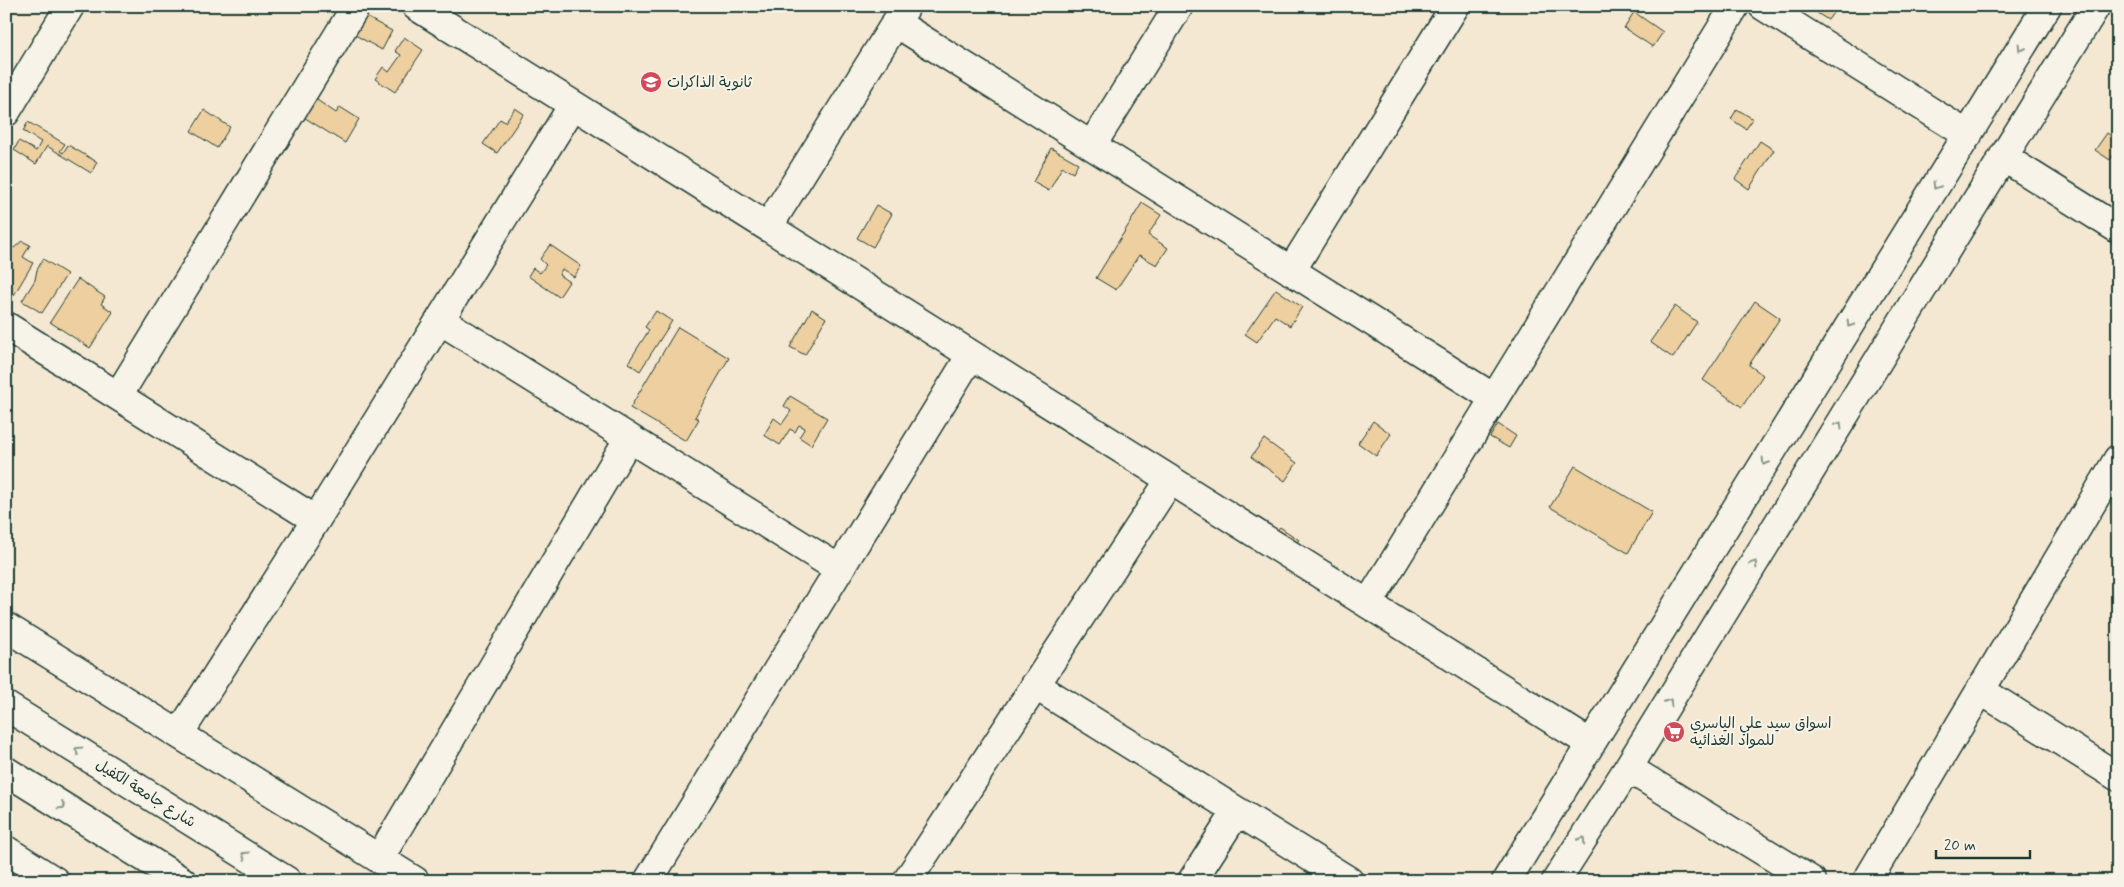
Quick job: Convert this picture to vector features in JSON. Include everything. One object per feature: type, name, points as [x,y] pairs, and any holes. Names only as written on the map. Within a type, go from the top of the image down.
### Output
[{"type":"street","points":[[6,112],[70,6]]},
{"type":"street","points":[[118,396],[356,6]]},
{"type":"street","points":[[416,6],[1591,744]]},
{"type":"street","points":[[1092,145],[1179,6]]},
{"type":"street","points":[[1291,271],[1455,6]]},
{"type":"street","points":[[1368,604],[1735,6]]},
{"type":"street","points":[[1763,6],[1968,135]]},
{"type":"street","points":[[1506,881],[2047,6]]},
{"type":"street","points":[[1556,881],[1628,768],[2096,6]]},
{"type":"street","points":[[768,227],[901,14],[1092,145],[1494,398]]},
{"type":"street","points":[[179,734],[316,520],[573,105]]},
{"type":"street","points":[[2003,157],[2118,229]]},
{"type":"street","points":[[440,320],[839,569]]},
{"type":"street","points":[[6,326],[316,520]]},
{"type":"street","points":[[648,881],[970,354]]},
{"type":"street","points":[[380,859],[629,438]]},
{"type":"street","points":[[1868,881],[2118,459]]},
{"type":"street","points":[[907,881],[1170,480]]},
{"type":"street","points":[[6,627],[415,881]]},
{"type":"street","points":[[1035,685],[1349,881]]},
{"type":"street","points":[[1980,690],[2118,777]]},
{"type":"street","name":"شارع جامعة الكفيل","points":[[6,706],[287,881]]},
{"type":"street","points":[[1628,768],[1812,881]]},
{"type":"street","points":[[6,771],[182,881]]},
{"type":"street","points":[[1192,881],[1237,811]]},
{"type":"street","points":[[6,850],[54,881]]},
{"type":"building","points":[[1822,6],[1838,6],[1828,20],[1817,13]]},
{"type":"building","points":[[357,12],[392,31],[382,50],[348,31]]},
{"type":"building","points":[[1634,12],[1663,32],[1653,47],[1624,28]]},
{"type":"building","points":[[404,37],[423,50],[395,92],[375,79],[383,67],[389,72],[401,55],[395,51]]},
{"type":"building","points":[[314,98],[336,113],[340,107],[359,119],[345,143],[302,116]]},
{"type":"building","points":[[515,108],[524,114],[497,153],[483,144],[500,119],[505,122]]},
{"type":"building","points":[[1737,109],[1753,119],[1746,129],[1731,119]]},
{"type":"building","points":[[204,110],[230,127],[217,148],[191,131]]},
{"type":"building","points":[[28,122],[65,144],[60,151],[63,153],[68,145],[97,162],[91,173],[47,146],[36,164],[14,150],[19,141],[36,151],[41,142],[23,131]]},
{"type":"building","points":[[2107,133],[2118,140],[2118,149],[2110,160],[2095,150]]},
{"type":"building","points":[[1760,141],[1774,150],[1749,189],[1735,179]]},
{"type":"building","points":[[1051,148],[1078,163],[1073,173],[1062,167],[1049,191],[1033,182]]},
{"type":"building","points":[[1142,203],[1161,215],[1148,235],[1168,248],[1157,265],[1139,255],[1116,290],[1096,278]]},
{"type":"building","points":[[876,205],[892,214],[873,247],[857,238]]},
{"type":"building","points":[[22,241],[30,245],[23,257],[33,263],[14,295],[6,290],[6,243],[14,248]]},
{"type":"building","points":[[550,245],[581,266],[574,277],[562,269],[559,275],[569,282],[559,297],[528,276],[533,268],[540,273],[546,265],[540,259]]},
{"type":"building","points":[[43,259],[67,274],[42,313],[22,301],[35,280],[37,270]]},
{"type":"building","points":[[78,279],[105,297],[101,304],[113,312],[90,348],[50,322]]},
{"type":"building","points":[[1276,289],[1302,307],[1290,326],[1275,316],[1257,342],[1245,334]]},
{"type":"building","points":[[1755,301],[1780,318],[1749,365],[1763,375],[1742,407],[1703,380]]},
{"type":"building","points":[[1675,306],[1697,322],[1673,358],[1650,342]]},
{"type":"building","points":[[812,309],[826,318],[805,355],[790,347]]},
{"type":"building","points":[[656,311],[672,321],[640,371],[628,363],[649,330],[645,327]]},
{"type":"building","points":[[678,327],[729,358],[695,417],[699,419],[686,441],[630,408]]},
{"type":"building","points":[[790,396],[827,418],[811,445],[799,437],[805,428],[799,425],[795,432],[790,429],[780,445],[764,435],[774,418],[782,424],[791,411],[784,406]]},
{"type":"building","points":[[1373,421],[1391,434],[1376,456],[1358,443]]},
{"type":"building","points":[[1498,424],[1516,436],[1509,448],[1490,437]]},
{"type":"building","points":[[1264,439],[1297,463],[1285,481],[1251,457]]},
{"type":"building","points":[[1575,466],[1652,512],[1628,553],[1550,507]]},
{"type":"building","points":[[1280,527],[1299,540],[1293,547],[1274,533]]},
{"type":"place","name":"ثانوية الذاكرات","points":[[651,82]]},
{"type":"place","name":"اسواق سيد علي الياسري للمواد الغذائيه","points":[[1674,732]]}]
